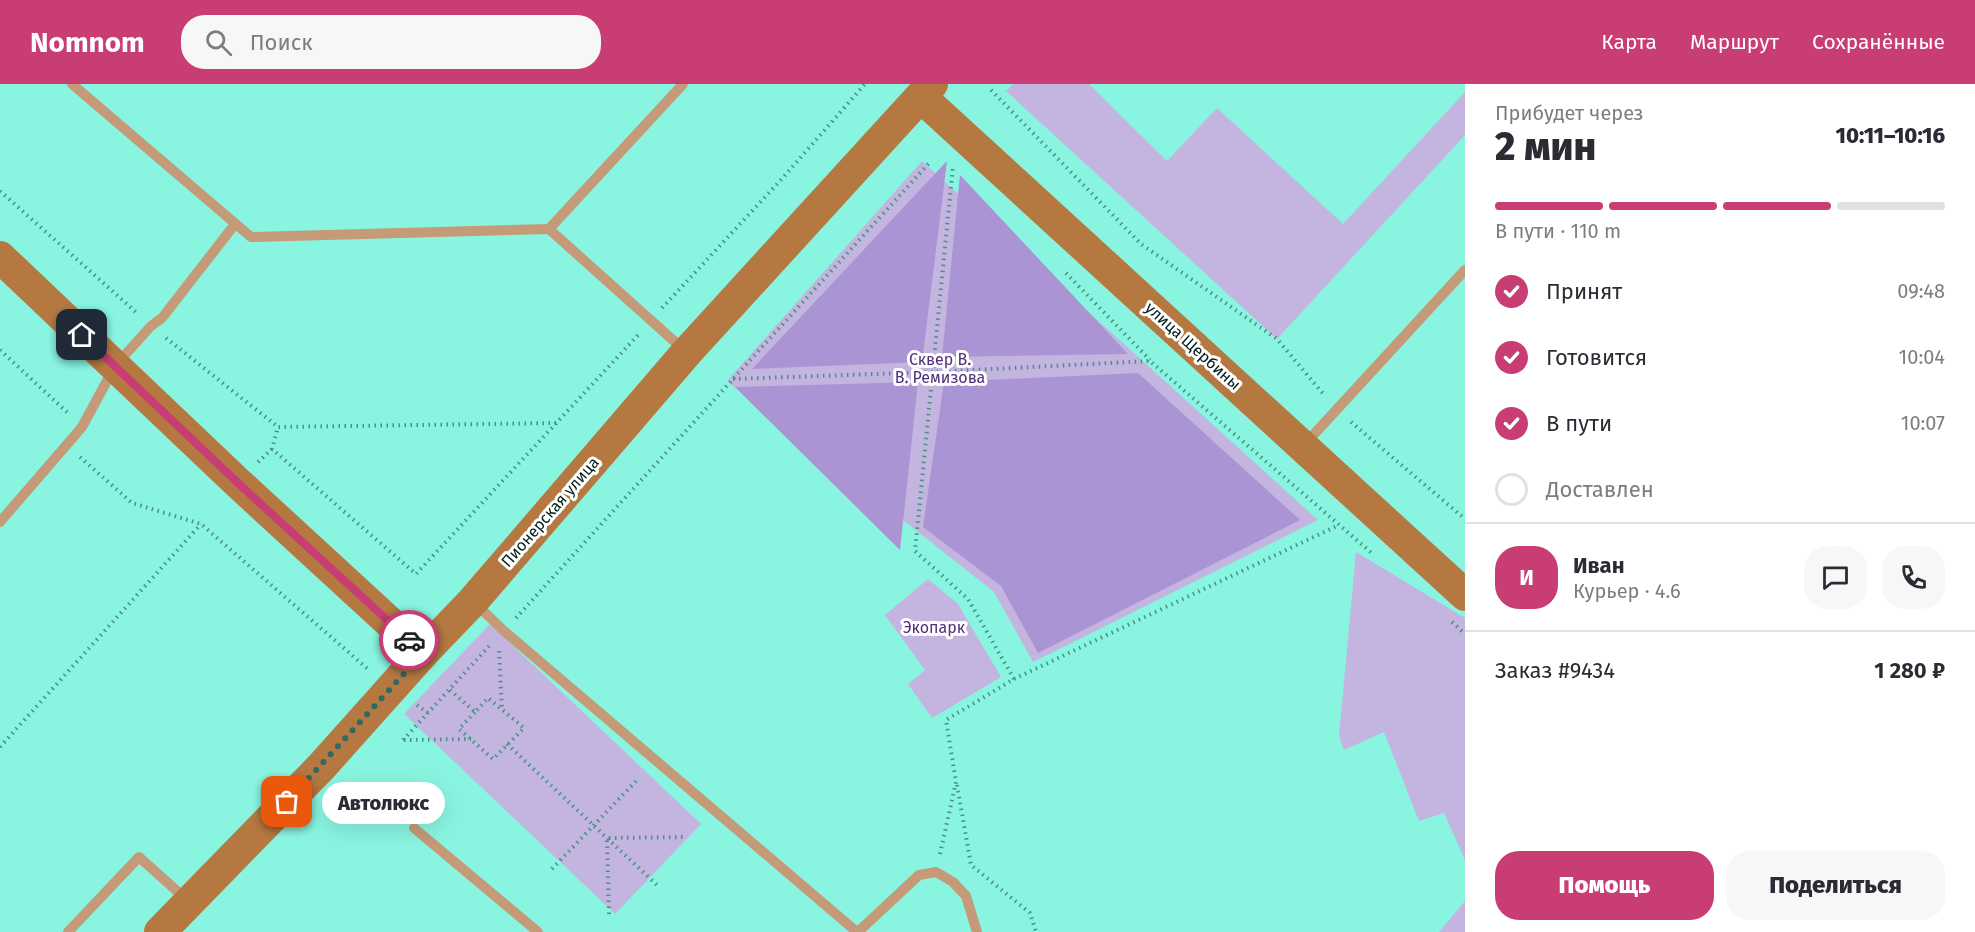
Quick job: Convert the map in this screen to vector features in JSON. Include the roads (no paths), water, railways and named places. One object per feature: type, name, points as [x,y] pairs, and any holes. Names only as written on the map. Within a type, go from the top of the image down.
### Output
[{"type":"street","name":"Пионерская улица","points":[[160,932],[322,766],[473,601],[687,352],[926,90]]},
{"type":"street","name":"улица Щербины","points":[[926,90],[1303,446],[1456,606]]},
{"type":"street","points":[[0,257],[423,653]]},
{"type":"lane","points":[[72,84],[251,237],[549,229],[687,352]]},
{"type":"lane","points":[[549,229],[683,84]]},
{"type":"lane","points":[[0,521],[82,427],[115,366],[151,326],[162,318],[235,224]]},
{"type":"lane","points":[[1303,446],[1465,270]]},
{"type":"lane","points":[[473,601],[501,634],[858,932],[919,875],[936,872],[953,882],[966,896],[977,932]]},
{"type":"lane","points":[[414,828],[538,932]]},
{"type":"lane","points":[[68,932],[139,857],[190,903]]},
{"type":"place","name":"Автолюкс","points":[[287,802]]},
{"type":"park label","name":"Сквер В. В. Ремизова","points":[[940,368]]},
{"type":"park label","name":"Экопарк","points":[[934,627]]}]
